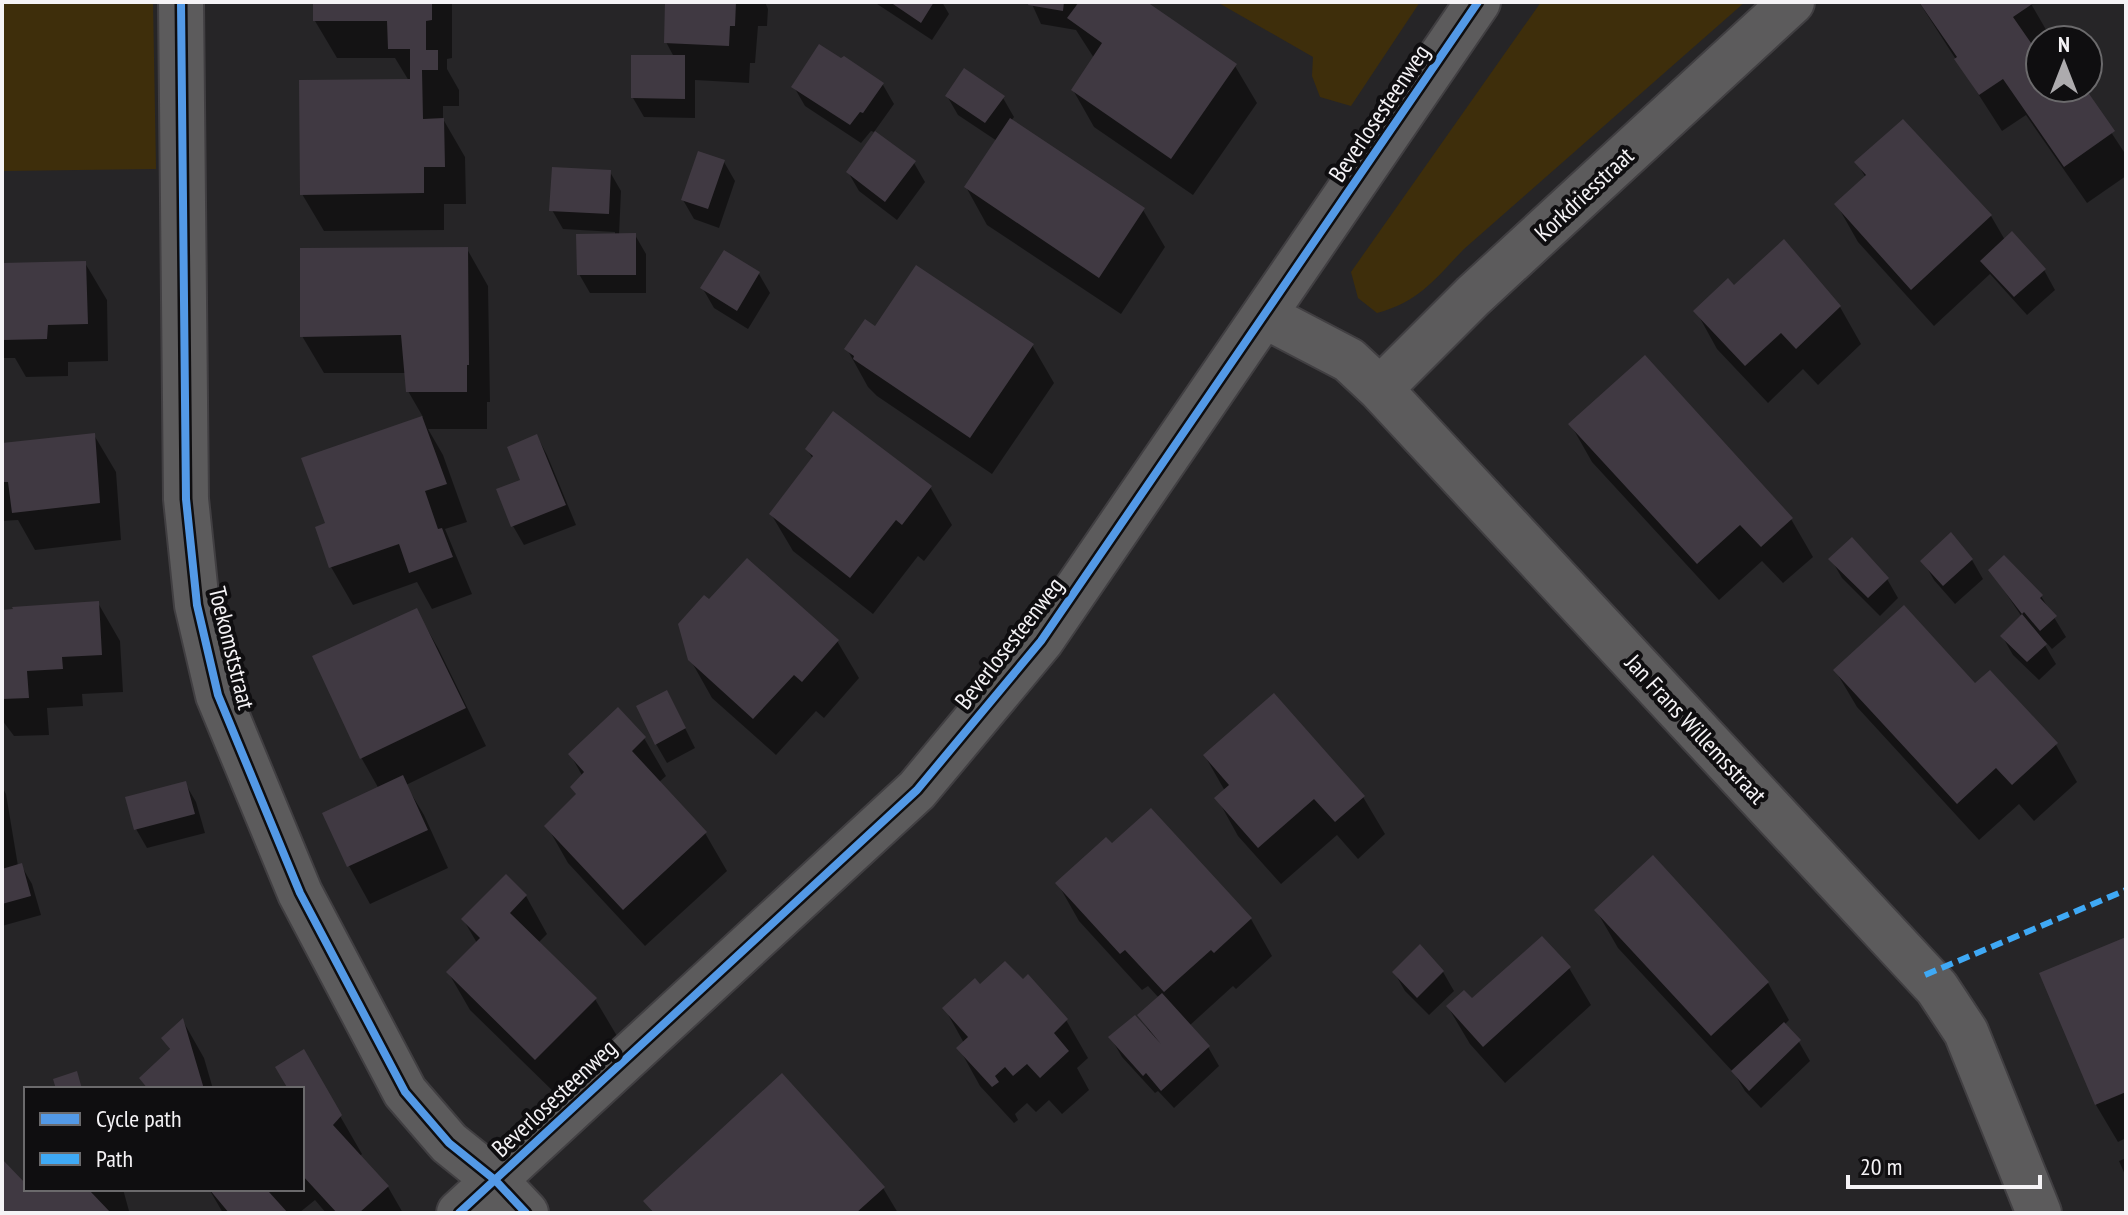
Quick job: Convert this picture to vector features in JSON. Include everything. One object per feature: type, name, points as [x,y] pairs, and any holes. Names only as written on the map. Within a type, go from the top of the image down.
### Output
[{"type":"street","name":"Toekomststraat","points":[[181,2],[186,499],[197,605],[218,695],[300,893],[405,1092],[449,1143],[495,1180],[526,1213]]},
{"type":"street","name":"Beverlosesteenweg","points":[[459,1213],[917,790],[1041,641],[1478,2]]},
{"type":"street","name":"Korkdriesstraat","points":[[1380,389],[1473,296],[1792,2]]},
{"type":"street","name":"Jan Frans Willemsstraat","points":[[1265,316],[1349,360],[1380,389],[1937,988],[1966,1032],[2039,1213]]},
{"type":"shaded area","points":[[2,2],[153,2],[156,169],[2,171]]},
{"type":"shaded area","points":[[1217,2],[1420,2],[1351,106],[1320,97],[1312,76],[1313,57]]},
{"type":"shaded area","points":[[1541,2],[1745,2],[1464,249],[1435,280],[1404,303],[1377,313],[1358,298],[1351,272]]},
{"type":"building","points":[[313,2],[432,2],[432,20],[426,21],[426,50],[438,50],[438,70],[422,70],[423,119],[444,118],[445,167],[424,167],[424,193],[300,195],[299,80],[410,79],[410,49],[388,49],[387,21],[313,21]]},
{"type":"building","points":[[665,2],[736,2],[735,26],[730,26],[729,46],[664,43]]},
{"type":"building","points":[[890,2],[934,2],[921,23]]},
{"type":"building","points":[[1029,2],[1064,2],[1063,11],[1028,5]]},
{"type":"building","points":[[1079,2],[1147,2],[1237,64],[1171,159],[1071,90],[1102,43],[1067,18]]},
{"type":"building","points":[[1919,2],[2035,2],[2013,17],[2024,33],[2024,104],[2096,104],[2115,131],[2064,167],[2003,79],[1979,95],[1954,59],[1957,57]]},
{"type":"building","points":[[819,44],[841,58],[844,56],[884,83],[863,113],[860,112],[850,125],[791,87]]},
{"type":"building","points":[[631,55],[685,55],[685,99],[631,98]]},
{"type":"building","points":[[964,68],[1005,96],[985,123],[945,96]]},
{"type":"building","points":[[1010,118],[1145,208],[1099,278],[964,187]]},
{"type":"building","points":[[1903,119],[1992,215],[1911,290],[1834,204],[1866,175],[1854,162]]},
{"type":"building","points":[[875,131],[916,161],[885,202],[846,172]]},
{"type":"building","points":[[698,151],[725,160],[708,209],[681,200]]},
{"type":"building","points":[[552,167],[611,170],[609,214],[549,211]]},
{"type":"building","points":[[2012,231],[2046,269],[2014,297],[1980,261]]},
{"type":"building","points":[[636,233],[636,275],[577,275],[576,234]]},
{"type":"building","points":[[1784,239],[1841,306],[1796,349],[1781,333],[1745,366],[1693,311],[1728,278],[1734,285]]},
{"type":"building","points":[[468,247],[467,392],[406,392],[401,335],[300,337],[300,248]]},
{"type":"building","points":[[724,250],[760,272],[737,311],[700,288]]},
{"type":"building","points":[[86,261],[88,324],[48,325],[47,339],[3,340],[2,263]]},
{"type":"building","points":[[916,265],[1034,344],[970,438],[853,359],[854,356],[844,349],[865,319],[875,326]]},
{"type":"building","points":[[1645,355],[1793,518],[1761,547],[1740,525],[1697,564],[1568,424]]},
{"type":"building","points":[[833,411],[932,486],[902,525],[896,520],[850,578],[769,514],[813,456],[805,449]]},
{"type":"building","points":[[422,416],[447,484],[425,491],[438,529],[442,528],[453,557],[409,573],[399,544],[329,568],[315,527],[325,523],[301,458]]},
{"type":"building","points":[[95,433],[100,503],[12,513],[8,482],[2,482],[2,443]]},
{"type":"building","points":[[537,434],[566,505],[511,527],[496,489],[520,480],[507,447]]},
{"type":"building","points":[[1951,532],[1973,559],[1943,586],[1920,561]]},
{"type":"building","points":[[1852,537],[1889,578],[1868,598],[1828,559]]},
{"type":"building","points":[[2004,555],[2043,595],[2040,598],[2057,616],[2040,631],[2024,612],[2022,614],[1988,570]]},
{"type":"building","points":[[747,558],[839,640],[802,682],[794,675],[753,719],[688,660],[678,624],[704,595],[709,599]]},
{"type":"building","points":[[99,601],[102,655],[62,657],[63,669],[27,671],[29,698],[2,699],[2,610]]},
{"type":"building","points":[[1904,605],[1975,683],[1990,670],[2058,743],[2012,785],[1996,768],[1957,804],[1833,670]]},
{"type":"building","points":[[417,608],[466,708],[360,759],[312,656]]},
{"type":"building","points":[[2022,614],[2047,644],[2027,662],[2000,636]]},
{"type":"building","points":[[667,690],[686,728],[655,745],[636,706]]},
{"type":"building","points":[[1274,693],[1365,796],[1335,822],[1314,799],[1258,848],[1214,798],[1229,785],[1203,755]]},
{"type":"building","points":[[618,707],[646,737],[632,751],[707,832],[623,910],[544,826],[576,794],[570,787],[584,772],[568,754]]},
{"type":"building","points":[[403,775],[428,830],[347,867],[322,813]]},
{"type":"building","points":[[186,781],[195,814],[134,830],[125,797]]},
{"type":"building","points":[[1151,808],[1252,918],[1164,992],[1125,950],[1120,954],[1055,883],[1106,837],[1112,843]]},
{"type":"building","points":[[1653,855],[1769,982],[1711,1036],[1594,910]]},
{"type":"building","points":[[22,863],[31,896],[2,904],[2,869]]},
{"type":"building","points":[[506,874],[527,895],[510,913],[597,998],[535,1060],[446,972],[480,938],[461,919]]},
{"type":"building","points":[[1542,936],[1571,967],[1483,1047],[1446,1006],[1464,990],[1472,998]]},
{"type":"building","points":[[2126,937],[2126,1092],[2095,1105],[2039,973]]},
{"type":"building","points":[[1420,944],[1444,971],[1417,998],[1392,972]]},
{"type":"building","points":[[1005,961],[1023,979],[1028,974],[1068,1019],[1054,1033],[1069,1051],[1040,1078],[1027,1064],[1013,1076],[1005,1067],[995,1076],[999,1082],[992,1087],[956,1048],[968,1037],[942,1008],[975,978],[980,984]]},
{"type":"building","points":[[1162,993],[1210,1046],[1161,1091],[1108,1037],[1135,1015],[1161,1044],[1137,1015]]},
{"type":"building","points":[[183,1018],[203,1087],[146,1087],[139,1078],[170,1049],[161,1038]]},
{"type":"building","points":[[1784,1022],[1801,1040],[1749,1091],[1731,1071]]},
{"type":"building","points":[[304,1049],[342,1115],[333,1125],[389,1186],[359,1213],[337,1213],[304,1177],[304,1087],[287,1087],[275,1067]]},
{"type":"building","points":[[77,1071],[81,1087],[55,1087],[53,1079]]},
{"type":"building","points":[[782,1073],[885,1187],[856,1213],[654,1213],[643,1201]]},
{"type":"building","points":[[2,1159],[24,1182],[24,1191],[90,1191],[111,1213],[2,1213]]},
{"type":"building","points":[[211,1191],[270,1191],[288,1213],[229,1213]]},
{"type":"marked path","points":[[1925,975],[2126,890]]},
{"type":"cycle path","points":[[181,2],[186,499],[197,605],[218,695],[300,893],[405,1092],[449,1143],[495,1180],[526,1213]]},
{"type":"cycle path","points":[[459,1213],[917,790],[1041,641],[1478,2]]}]
